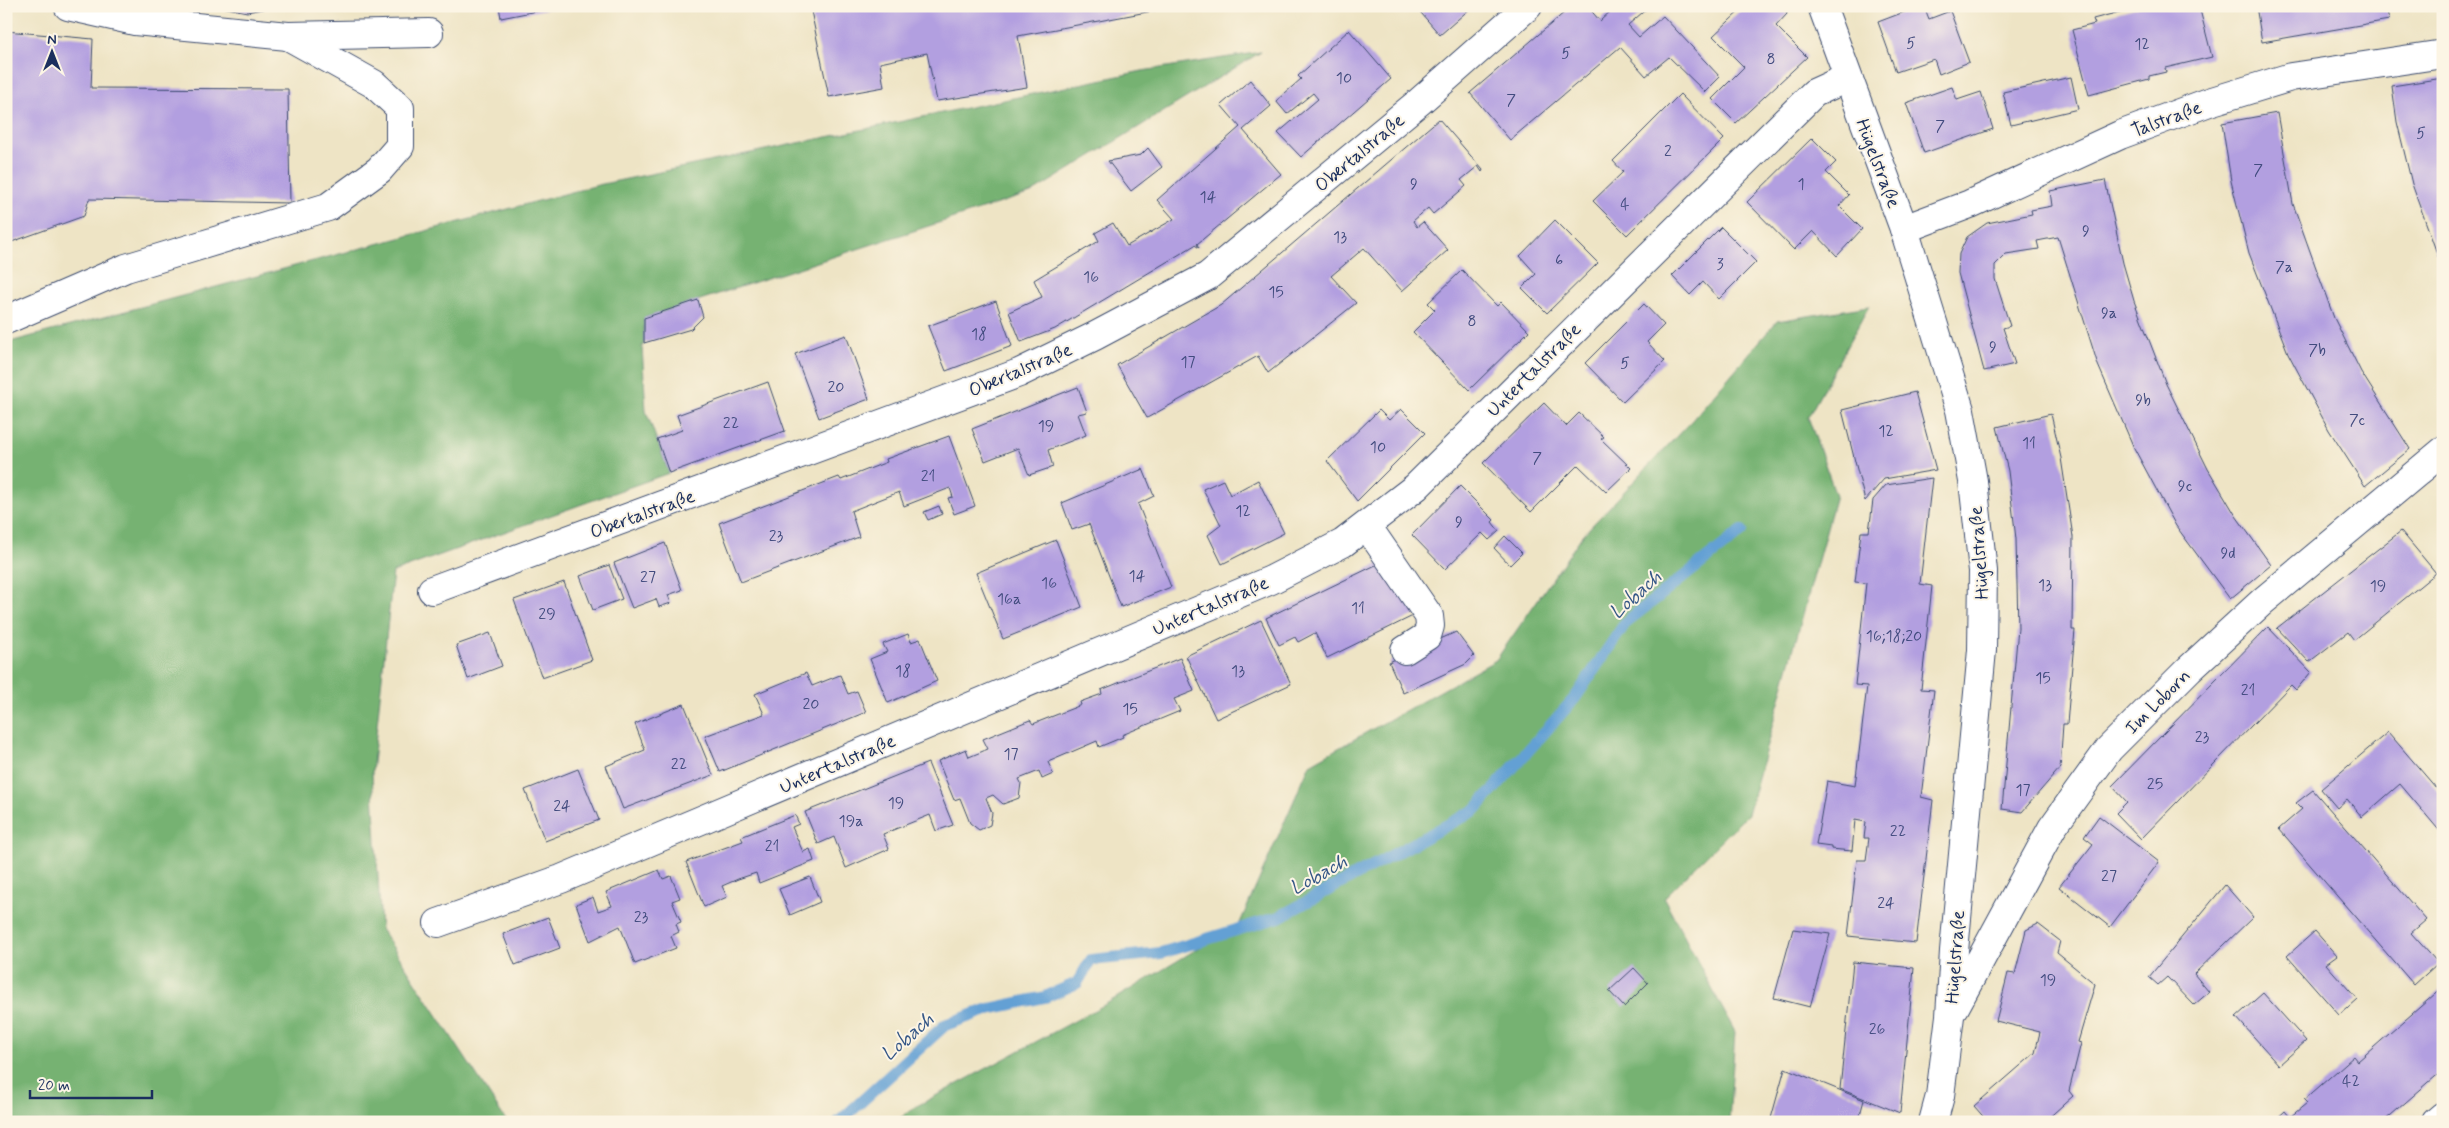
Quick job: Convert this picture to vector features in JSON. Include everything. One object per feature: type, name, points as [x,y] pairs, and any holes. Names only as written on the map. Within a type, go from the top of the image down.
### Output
[{"type":"street","points":[[68,6],[135,21],[288,36],[429,34]]},
{"type":"street","name":"Obertalstraße","points":[[432,590],[1019,373],[1095,336],[1208,276],[1418,102],[1528,6]]},
{"type":"street","name":"Hügelstraße","points":[[1822,6],[1904,229],[1960,410],[1973,481],[1983,571],[1982,650],[1954,952],[1950,1016],[1940,1096],[1934,1122]]},
{"type":"street","points":[[6,320],[126,268],[328,207],[379,170],[400,146],[400,108],[374,84],[288,36]]},
{"type":"street","name":"Talstraße","points":[[1904,229],[1970,204],[2120,136],[2209,102],[2291,77],[2443,54]]},
{"type":"street","name":"Untertalstraße","points":[[438,923],[561,879],[1272,580],[1343,543],[1416,487],[1814,93],[1847,78]]},
{"type":"street","name":"Im Loborn","points":[[1950,1016],[2052,828],[2109,750],[2189,669],[2263,601],[2443,451]]},
{"type":"street","points":[[1367,526],[1429,616],[1428,636],[1405,650]]},
{"type":"street","points":[[2436,1122],[2443,1116]]},
{"type":"green space","points":[[1261,52],[1031,193],[644,318],[644,343],[642,347],[646,411],[669,473],[393,572],[372,773],[381,929],[507,1122],[6,1122],[6,343],[598,185],[1142,71]]},
{"type":"green space","points":[[1869,306],[1808,417],[1836,495],[1748,814],[1664,898],[1735,1032],[1729,1122],[895,1122],[915,1107],[1106,1004],[1240,923],[1310,764],[1496,660],[1582,536],[1693,419],[1777,321]]},
{"type":"building","points":[[217,6],[272,6],[272,7],[247,12]]},
{"type":"building","points":[[499,6],[557,6],[557,7],[501,18]]},
{"type":"building","points":[[810,6],[1174,7],[1018,36],[1027,87],[937,101],[927,53],[880,63],[884,87],[829,97]]},
{"type":"building","points":[[1415,6],[1473,6],[1440,35]]},
{"type":"building","points":[[1572,6],[1587,6],[1600,21],[1614,8],[1613,6],[1650,6],[1628,25],[1639,37],[1663,16],[1720,77],[1705,92],[1669,57],[1646,76],[1620,47],[1510,140],[1470,93]]},
{"type":"building","points":[[1745,6],[1785,6],[1787,14],[1776,26],[1807,57],[1736,123],[1712,99],[1744,67],[1713,36]]},
{"type":"building","points":[[1924,6],[1929,19],[1950,11],[1969,62],[1939,74],[1934,59],[1896,72],[1878,22]]},
{"type":"building","points":[[2142,6],[2199,6],[2212,57],[2165,68],[2166,72],[2149,76],[2149,79],[2089,95],[2072,30],[2095,24],[2093,19]]},
{"type":"building","points":[[2256,6],[2386,6],[2389,20],[2262,42]]},
{"type":"building","points":[[1349,30],[1391,79],[1301,157],[1278,133],[1318,99],[1313,93],[1287,114],[1276,101],[1301,79],[1298,76]]},
{"type":"building","points":[[6,31],[93,39],[91,88],[288,89],[290,203],[89,199],[84,216],[6,244]]},
{"type":"building","points":[[2071,77],[2078,109],[2011,125],[2003,92]]},
{"type":"building","points":[[2443,78],[2443,270],[2412,184],[2397,122],[2392,86]]},
{"type":"building","points":[[1250,80],[1271,106],[1243,130],[1281,174],[1197,244],[1199,248],[1195,245],[1055,329],[1021,342],[1009,312],[1042,297],[1034,280],[1099,241],[1095,233],[1113,223],[1127,246],[1174,219],[1157,200],[1240,127],[1221,105]]},
{"type":"building","points":[[1952,87],[1957,100],[1981,92],[1993,129],[1924,153],[1906,103]]},
{"type":"building","points":[[1680,94],[1724,139],[1627,235],[1593,201],[1623,172],[1613,161]]},
{"type":"building","points":[[2277,113],[2293,204],[2334,318],[2361,372],[2410,449],[2365,486],[2329,430],[2288,353],[2249,253],[2231,181],[2222,123]]},
{"type":"building","points":[[1439,119],[1483,170],[1482,172],[1478,166],[1461,180],[1466,186],[1433,214],[1428,208],[1413,221],[1417,227],[1423,222],[1448,250],[1402,291],[1364,248],[1331,276],[1356,303],[1268,373],[1258,356],[1147,418],[1117,365],[1221,305]]},
{"type":"building","points":[[1812,138],[1836,162],[1826,172],[1849,195],[1839,206],[1862,229],[1837,256],[1813,231],[1794,250],[1747,202]]},
{"type":"building","points":[[1148,148],[1162,167],[1131,191],[1108,161],[1141,155]]},
{"type":"building","points":[[2105,180],[2123,263],[2134,301],[2166,384],[2208,469],[2236,516],[2271,565],[2230,599],[2176,526],[2134,448],[2098,365],[2058,237],[2037,241],[2039,249],[2006,254],[1995,265],[1995,279],[2010,326],[2003,328],[2015,364],[1984,371],[1958,273],[1959,254],[1967,237],[1987,223],[2032,214],[2031,210],[2052,206],[2050,191]]},
{"type":"building","points":[[1555,220],[1598,263],[1547,313],[1522,288],[1536,274],[1520,256]]},
{"type":"building","points":[[1721,227],[1756,262],[1719,299],[1703,282],[1690,295],[1672,276]]},
{"type":"building","points":[[1462,270],[1497,306],[1501,302],[1529,331],[1469,390],[1413,332],[1435,310],[1428,303]]},
{"type":"building","points":[[698,300],[703,317],[691,329],[644,343],[644,318]]},
{"type":"building","points":[[996,301],[1012,346],[946,371],[928,326]]},
{"type":"building","points":[[1644,304],[1664,325],[1647,342],[1665,361],[1623,402],[1585,363]]},
{"type":"building","points":[[846,335],[869,399],[819,418],[795,354]]},
{"type":"building","points":[[768,382],[785,431],[669,473],[657,439],[682,430],[677,415]]},
{"type":"building","points":[[1078,387],[1087,412],[1078,414],[1086,435],[1048,450],[1053,467],[1029,475],[1018,448],[985,461],[972,429]]},
{"type":"building","points":[[1915,392],[1936,470],[1884,479],[1865,501],[1842,410]]},
{"type":"building","points":[[1544,403],[1566,426],[1579,413],[1604,437],[1601,439],[1631,468],[1606,492],[1578,465],[1531,512],[1483,463]]},
{"type":"building","points":[[1401,409],[1425,433],[1357,501],[1327,461],[1379,410],[1389,420]]},
{"type":"building","points":[[2051,414],[2061,458],[2073,537],[2072,630],[2075,630],[2067,724],[2063,724],[2060,768],[2022,812],[2002,809],[2018,628],[2016,539],[2008,471],[1997,427]]},
{"type":"building","points":[[949,436],[975,506],[954,514],[948,498],[953,497],[950,488],[904,506],[899,492],[851,511],[859,537],[741,582],[719,523],[839,477],[841,480],[887,462],[886,459]]},
{"type":"building","points":[[1143,469],[1154,496],[1138,504],[1171,587],[1121,607],[1089,524],[1072,530],[1062,503]]},
{"type":"building","points":[[1932,478],[1920,584],[1932,586],[1921,689],[1934,690],[1921,797],[1933,800],[1916,943],[1848,936],[1857,860],[1866,860],[1869,838],[1864,838],[1866,822],[1855,820],[1852,851],[1816,845],[1827,781],[1855,786],[1867,686],[1855,685],[1866,583],[1855,582],[1861,532],[1869,532],[1873,500],[1886,485]]},
{"type":"building","points":[[1223,480],[1230,495],[1258,480],[1284,533],[1222,564],[1208,535],[1221,525],[1203,489]]},
{"type":"building","points":[[1460,486],[1494,520],[1492,522],[1499,531],[1489,540],[1482,533],[1445,569],[1412,535]]},
{"type":"building","points":[[939,506],[942,514],[928,520],[924,512]]},
{"type":"building","points":[[2401,531],[2436,573],[2354,640],[2348,632],[2309,662],[2277,628]]},
{"type":"building","points":[[1505,536],[1522,553],[1510,565],[1494,548]]},
{"type":"building","points":[[1056,540],[1082,607],[1003,639],[976,573]]},
{"type":"building","points":[[665,543],[682,590],[668,595],[671,603],[659,607],[656,599],[632,608],[614,563]]},
{"type":"building","points":[[1380,563],[1419,613],[1327,658],[1315,633],[1298,642],[1295,637],[1279,645],[1266,618]]},
{"type":"building","points":[[609,565],[622,599],[593,610],[580,576]]},
{"type":"building","points":[[564,582],[592,660],[542,678],[514,600]]},
{"type":"building","points":[[1261,620],[1291,684],[1216,719],[1186,656]]},
{"type":"building","points":[[2268,627],[2311,672],[2296,690],[2291,685],[2141,839],[2116,813],[2127,802],[2112,786]]},
{"type":"building","points":[[1456,632],[1474,656],[1466,664],[1403,693],[1389,662]]},
{"type":"building","points":[[490,633],[502,666],[468,679],[456,645]]},
{"type":"building","points":[[908,634],[911,642],[920,639],[937,681],[888,703],[870,659],[887,652],[883,644]]},
{"type":"building","points":[[1180,658],[1194,691],[1174,699],[1180,711],[1122,735],[1123,737],[1099,747],[1097,741],[1048,762],[1053,774],[1042,779],[1039,771],[1019,779],[1021,783],[1019,798],[1003,804],[993,795],[986,798],[992,813],[990,825],[979,830],[970,823],[960,798],[954,800],[938,761],[966,749],[969,757],[988,749],[983,739],[1030,720],[1033,724],[1081,705],[1080,702],[1102,694],[1101,690]]},
{"type":"building","points":[[806,673],[812,686],[840,675],[848,694],[857,691],[866,712],[720,772],[705,736],[764,714],[755,694]]},
{"type":"building","points":[[684,704],[713,775],[623,809],[606,766],[645,750],[635,724]]},
{"type":"building","points":[[2388,732],[2443,796],[2443,835],[2400,784],[2362,817],[2347,799],[2337,808],[2321,789]]},
{"type":"building","points":[[928,763],[953,825],[936,831],[930,815],[883,834],[889,849],[846,868],[834,837],[818,844],[805,812]]},
{"type":"building","points":[[578,769],[599,820],[545,841],[525,790]]},
{"type":"building","points":[[2313,790],[2426,920],[2411,933],[2438,963],[2414,985],[2279,829],[2302,809],[2296,803]]},
{"type":"building","points":[[795,815],[799,824],[792,827],[803,852],[810,849],[814,861],[759,883],[756,873],[738,879],[722,886],[727,897],[704,907],[686,862],[743,841],[741,837]]},
{"type":"building","points":[[2099,816],[2159,862],[2110,927],[2059,887],[2093,844],[2084,837]]},
{"type":"building","points":[[659,870],[663,879],[671,876],[680,898],[672,901],[681,922],[676,924],[679,932],[671,936],[676,948],[635,964],[620,926],[590,941],[576,904],[593,897],[598,911],[612,906],[606,892]]},
{"type":"building","points":[[810,877],[820,902],[790,915],[779,889]]},
{"type":"building","points":[[2225,885],[2253,917],[2194,974],[2209,992],[2194,1005],[2167,977],[2158,985],[2149,977]]},
{"type":"building","points":[[548,917],[560,948],[515,965],[503,934]]},
{"type":"building","points":[[2038,924],[2060,941],[2057,953],[2095,984],[2078,1042],[2081,1043],[2069,1091],[2073,1096],[2044,1122],[1988,1122],[1974,1106],[2035,1053],[2040,1032],[1996,1021],[2008,973],[2015,974],[2026,930]]},
{"type":"building","points":[[1793,929],[1830,934],[1810,1007],[1774,998]]},
{"type":"building","points":[[2315,931],[2337,956],[2326,964],[2357,999],[2339,1015],[2287,956]]},
{"type":"building","points":[[1853,962],[1914,968],[1900,1113],[1840,1089]]},
{"type":"building","points":[[1634,968],[1648,983],[1624,1007],[1609,991]]},
{"type":"building","points":[[2443,987],[2443,1070],[2383,1122],[2273,1122],[2285,1111],[2290,1117],[2307,1103],[2304,1100],[2354,1056],[2358,1061]]},
{"type":"building","points":[[2263,993],[2306,1041],[2279,1065],[2236,1017]]},
{"type":"building","points":[[1785,1068],[1864,1100],[1858,1122],[1770,1122]]},
{"type":"waterway","name":"Lobach","points":[[839,1122],[945,1025],[989,1009],[1045,997],[1077,983],[1091,960],[1161,953],[1279,917],[1475,810],[1575,698],[1626,622],[1742,531]]}]
